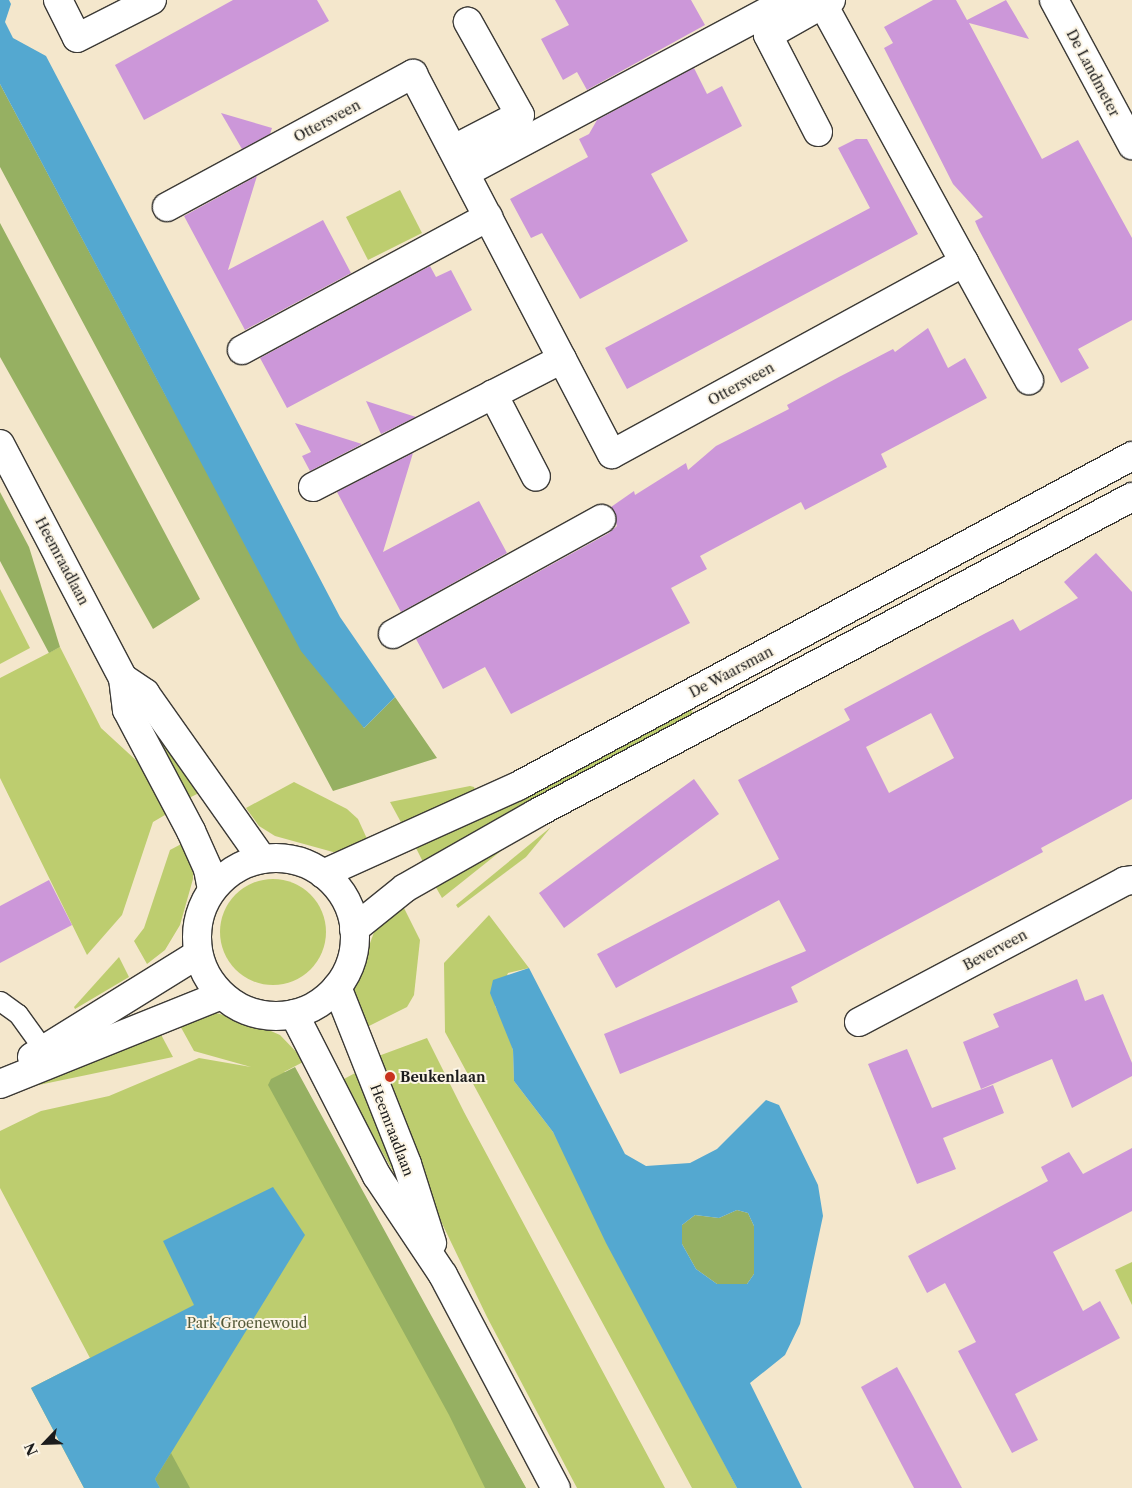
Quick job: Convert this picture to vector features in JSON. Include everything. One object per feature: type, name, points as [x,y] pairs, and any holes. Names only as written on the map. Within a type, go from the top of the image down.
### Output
[{"type":"street","points":[[58,0],[77,38],[152,0]]},
{"type":"street","points":[[465,173],[789,0]]},
{"type":"street","name":"De Landmeter","points":[[1054,0],[1132,145]]},
{"type":"street","points":[[818,132],[768,35],[825,1],[1029,380]]},
{"type":"street","points":[[454,149],[520,115],[468,22]]},
{"type":"street","name":"Ottersveen","points":[[167,207],[413,74],[454,149],[612,454],[964,262]]},
{"type":"street","points":[[242,350],[488,217]]},
{"type":"street","points":[[314,487],[562,359]]},
{"type":"street","points":[[493,394],[536,477]]},
{"type":"street","name":"Heemraadlaan","points":[[0,444],[123,678],[127,710],[191,831],[208,869],[212,890]]},
{"type":"street","name":"De Waarsman","points":[[323,874],[518,786],[1132,456]]},
{"type":"street","points":[[354,929],[405,888],[535,814],[1132,497]]},
{"type":"street","points":[[393,634],[601,519]]},
{"type":"street","name":"Heemraadlaan","points":[[123,678],[145,693],[262,859]]},
{"type":"street","points":[[284,858],[304,863],[323,874],[338,889],[349,908],[354,929],[351,960],[337,987],[324,999],[294,1014],[256,1013],[221,995],[207,976],[198,954],[197,932],[201,910],[212,890],[231,872],[262,859],[284,858]]},
{"type":"street","name":"Beverveen","points":[[859,1022],[1125,881],[1132,880]]},
{"type":"street","points":[[0,1077],[198,954]]},
{"type":"street","name":"Heemraadlaan","points":[[337,987],[406,1164],[442,1276]]},
{"type":"street","points":[[0,1084],[221,995]]},
{"type":"street","name":"Heemraadlaan","points":[[294,1014],[377,1176],[442,1276],[556,1488]]},
{"type":"lane","points":[[0,1001],[18,1014],[44,1050]]},
{"type":"green space","points":[[0,84],[166,396],[364,728],[395,697],[437,758],[333,791],[0,167]]},
{"type":"green space","points":[[400,190],[422,233],[368,260],[346,217]]},
{"type":"green space","points":[[0,223],[200,599],[153,629],[0,357]]},
{"type":"green space","points":[[0,492],[29,547],[60,647],[49,653],[0,561]]},
{"type":"green space","points":[[0,589],[30,648],[0,664]]},
{"type":"green space","points":[[60,647],[101,728],[150,773],[170,812],[153,822],[122,915],[87,955],[0,778],[0,678]]},
{"type":"green space","points":[[136,697],[203,791],[187,799]]},
{"type":"green space","points":[[690,706],[694,716],[424,864],[413,842]]},
{"type":"green space","points":[[294,782],[347,809],[358,819],[368,841],[346,851],[333,852],[275,836],[259,826],[246,808]]},
{"type":"green space","points":[[470,786],[474,787],[477,794],[403,826],[390,802]]},
{"type":"green space","points":[[551,827],[526,857],[458,908],[456,905]]},
{"type":"green space","points":[[516,839],[442,898],[434,884]]},
{"type":"green space","points":[[185,842],[193,866],[193,879],[180,925],[165,950],[147,964],[134,941],[144,928],[170,850]]},
{"type":"green space","points":[[273,879],[293,883],[311,894],[322,912],[326,932],[322,952],[311,970],[293,981],[273,985],[253,981],[235,970],[224,952],[220,932],[224,912],[235,894],[253,883]]},
{"type":"green space","points":[[401,902],[420,940],[414,995],[407,1007],[361,1030],[352,1003],[354,987],[377,924]]},
{"type":"green space","points":[[489,915],[529,968],[508,973],[495,1006],[506,1027],[513,1050],[514,1081],[553,1132],[737,1488],[692,1488],[445,1032],[444,963]]},
{"type":"green space","points":[[119,957],[129,977],[75,1009],[74,1007]]},
{"type":"green space","name":"Park Groenewoud","points":[[213,1012],[257,1025],[280,1035],[305,1061],[284,1072],[292,1074],[526,1488],[84,1488],[31,1388],[90,1358],[0,1188],[0,1131],[41,1111],[109,1096],[199,1058],[251,1067],[194,1051],[178,1022]]},
{"type":"green space","points":[[158,1029],[173,1057],[29,1087]]},
{"type":"green space","points":[[427,1038],[464,1112],[665,1488],[577,1488],[487,1317],[425,1188],[373,1058]]},
{"type":"green space","points":[[295,1067],[526,1488],[485,1488],[449,1415],[268,1085],[271,1079]]},
{"type":"green space","points":[[359,1071],[400,1178],[396,1177],[342,1080]]},
{"type":"green space","points":[[737,1210],[748,1213],[754,1226],[754,1274],[747,1284],[717,1284],[696,1269],[682,1244],[682,1225],[695,1215],[719,1218]]},
{"type":"green space","points":[[1132,1262],[1132,1305],[1115,1270]]},
{"type":"green space","points":[[171,1453],[190,1488],[160,1488],[155,1479]]},
{"type":"water","points":[[0,0],[9,0],[11,4],[5,22],[13,38],[46,56],[340,617],[395,697],[364,728],[301,651],[0,84]]},
{"type":"water","points":[[529,968],[625,1154],[646,1166],[690,1163],[717,1149],[766,1100],[779,1105],[818,1185],[823,1216],[800,1324],[785,1355],[750,1383],[802,1488],[737,1488],[606,1243],[553,1132],[514,1081],[513,1050],[490,993],[493,980]],"holes":[[[737,1210],[748,1213],[754,1226],[754,1274],[747,1284],[717,1284],[696,1269],[682,1244],[682,1225],[695,1215],[719,1218]]]},
{"type":"water","points":[[273,1187],[305,1235],[155,1479],[160,1488],[84,1488],[31,1388],[194,1305],[163,1241]]},
{"type":"building","points":[[233,0],[317,0],[329,21],[144,120],[115,65]]},
{"type":"building","points":[[555,0],[691,0],[705,25],[587,90],[577,72],[563,80],[541,39],[569,25]]},
{"type":"building","points":[[933,0],[956,0],[967,20],[1006,0],[1029,39],[969,23],[1042,159],[1078,140],[1132,238],[1132,320],[1078,349],[1089,368],[1061,383],[979,230],[975,221],[983,217],[953,184],[884,48],[893,43],[884,27]]},
{"type":"building","points":[[694,68],[707,94],[722,86],[742,126],[651,174],[688,241],[580,299],[542,233],[531,238],[510,199],[588,157],[579,139],[589,134],[597,120]]},
{"type":"building","points":[[221,113],[272,128],[270,134],[242,149]]},
{"type":"building","points":[[856,139],[867,139],[918,234],[627,389],[605,348],[870,208],[838,148]]},
{"type":"building","points":[[257,176],[228,270],[323,220],[351,273],[245,330],[184,216]]},
{"type":"building","points":[[430,266],[436,277],[451,270],[472,310],[287,408],[260,358]]},
{"type":"building","points":[[928,328],[948,368],[965,358],[987,398],[881,454],[887,467],[805,510],[801,502],[700,556],[707,569],[671,588],[690,623],[511,714],[485,667],[443,689],[416,639],[609,533],[617,526],[611,507],[634,491],[635,495],[686,463],[688,470],[716,446],[789,409],[787,405],[839,377],[893,349],[895,352]]},
{"type":"building","points":[[366,401],[416,417],[381,434]]},
{"type":"building","points":[[295,423],[362,444],[310,471],[302,456],[311,452]]},
{"type":"building","points":[[413,453],[383,552],[479,501],[507,553],[401,612],[337,492]]},
{"type":"building","points":[[1096,553],[1132,592],[1132,799],[1041,848],[1043,852],[791,987],[798,1002],[620,1074],[604,1034],[806,951],[779,900],[616,988],[597,954],[779,859],[738,780],[850,720],[844,709],[984,634],[1013,619],[1020,631],[1078,598],[1064,582]],"holes":[[[931,713],[954,758],[889,793],[866,747]]]},
{"type":"building","points":[[694,779],[719,814],[564,928],[539,893]]},
{"type":"building","points":[[49,880],[72,925],[0,963],[0,906]]},
{"type":"building","points":[[1077,979],[1085,1001],[1103,994],[1132,1063],[1132,1076],[1072,1108],[1052,1059],[981,1089],[963,1042],[999,1027],[993,1014]]},
{"type":"building","points":[[907,1049],[932,1108],[993,1085],[1004,1113],[943,1138],[956,1169],[917,1184],[868,1064]]},
{"type":"building","points":[[1132,1148],[1132,1211],[1053,1252],[1083,1311],[1100,1301],[1120,1338],[1015,1394],[1038,1440],[1012,1453],[958,1351],[976,1342],[945,1283],[927,1293],[908,1256],[1048,1181],[1041,1167],[1069,1152],[1083,1174]]},
{"type":"building","points":[[897,1367],[962,1488],[914,1488],[861,1387]]},
{"type":"place","name":"Beukenlaan","points":[[390,1077]]}]
